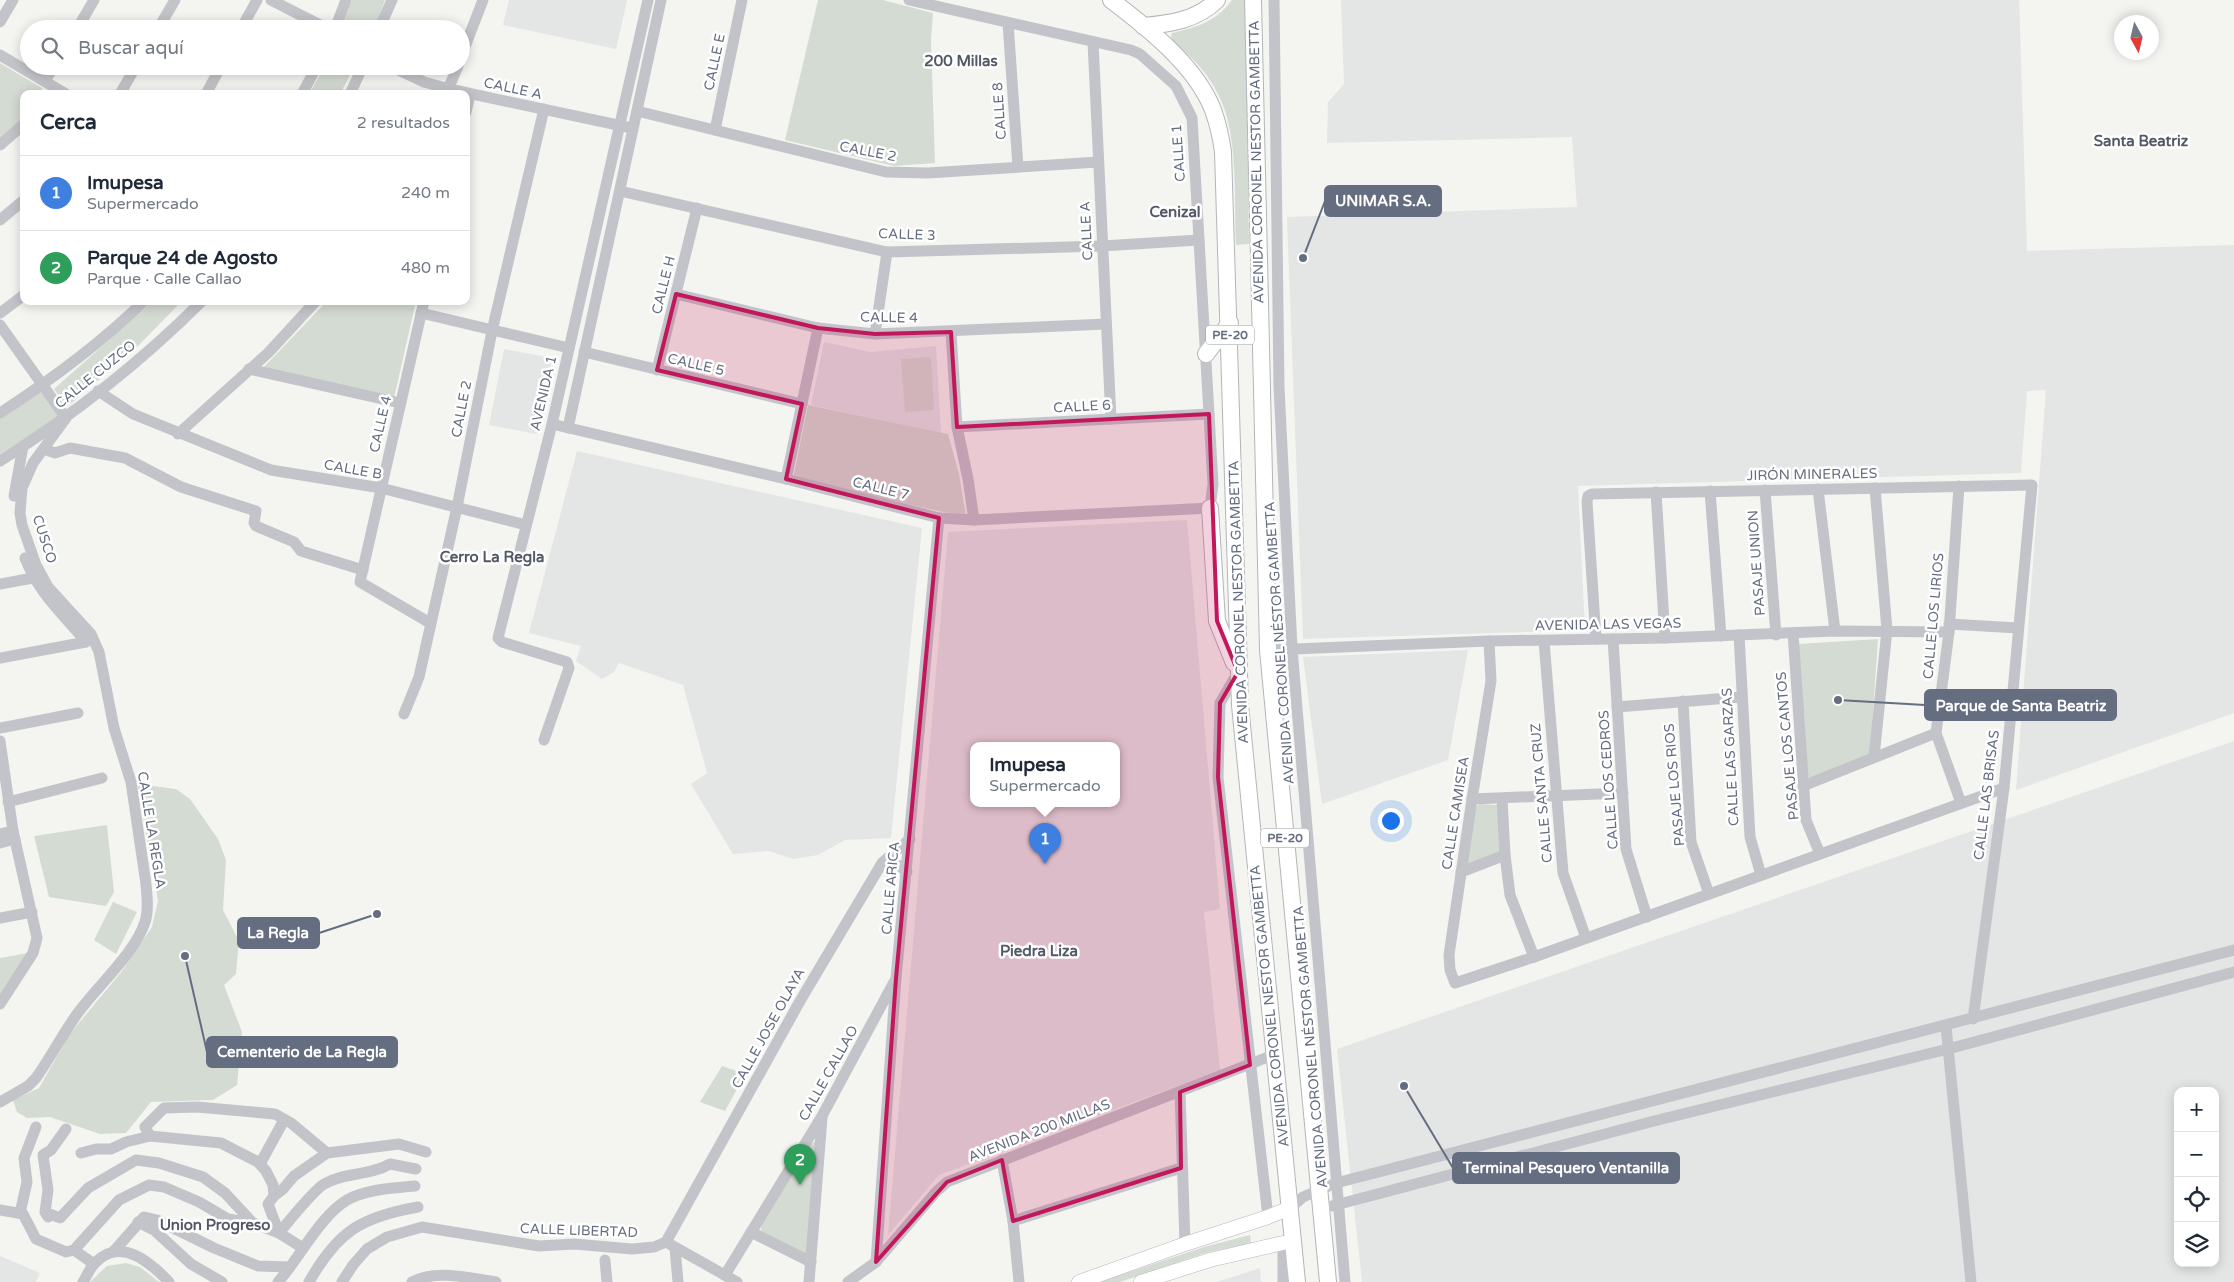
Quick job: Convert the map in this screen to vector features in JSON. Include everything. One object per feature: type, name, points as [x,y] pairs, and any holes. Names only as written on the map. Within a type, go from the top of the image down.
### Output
[{"type":"highway","name":"AVENIDA CORONEL NESTOR GAMBETTA","points":[[1111,0],[1128,7],[1143,26],[1189,69],[1203,89],[1213,109],[1219,129],[1225,174],[1238,672],[1242,736],[1297,1282]]},
{"type":"highway","points":[[1143,26],[1184,19],[1201,12],[1217,0]]},
{"type":"highway","name":"AVENIDA CORONEL NESTOR GAMBETTA","points":[[1253,0],[1268,650],[1328,1282]]},
{"type":"highway","points":[[1206,354],[1230,322]]},
{"type":"highway","points":[[1210,508],[1217,621],[1238,672]]},
{"type":"highway","points":[[1283,1243],[1290,1208]]},
{"type":"main road","points":[[1079,1282],[1290,1208]]},
{"type":"main road","points":[[1141,1282],[1210,1260],[1283,1243]]},
{"type":"street","points":[[0,22],[12,0]]},
{"type":"street","points":[[82,20],[94,0]]},
{"type":"street","points":[[163,20],[175,0]]},
{"type":"street","points":[[246,20],[257,0]]},
{"type":"street","points":[[272,0],[311,20]]},
{"type":"street","points":[[338,20],[346,0]]},
{"type":"street","points":[[383,20],[392,0]]},
{"type":"street","points":[[470,34],[483,0]]},
{"type":"street","name":"AVENIDA 1","points":[[544,740],[569,665],[567,662],[502,642],[498,638],[552,424],[648,0]]},
{"type":"street","points":[[568,428],[661,0]]},
{"type":"street","name":"CALLE E","points":[[715,130],[742,0]]},
{"type":"street","name":"CALLE 1","points":[[909,0],[1140,54],[1176,86],[1192,118],[1213,484],[1210,508]]},
{"type":"street","name":"AVENIDA CORONEL NÉSTOR GAMBETTA","points":[[1274,0],[1279,387],[1292,648],[1336,1183],[1346,1282]]},
{"type":"street","name":"CALLE 8","points":[[1008,24],[1018,167]]},
{"type":"street","name":"CALLE A","points":[[1093,42],[1111,419]]},
{"type":"street","points":[[0,54],[20,67]]},
{"type":"street","points":[[31,75],[49,87]]},
{"type":"street","points":[[122,90],[131,75]]},
{"type":"street","points":[[208,90],[216,75]]},
{"type":"street","points":[[304,90],[312,75]]},
{"type":"street","points":[[352,90],[359,75]]},
{"type":"street","name":"CALLE A","points":[[409,75],[445,90]]},
{"type":"street","points":[[448,90],[454,75]]},
{"type":"street","name":"CALLE A","points":[[470,94],[633,128]]},
{"type":"street","name":"CALLE 2","points":[[404,714],[419,677],[457,506],[492,331],[544,109]]},
{"type":"street","name":"CALLE 2","points":[[637,111],[886,172],[928,173],[1098,162]]},
{"type":"street","points":[[0,145],[20,128]]},
{"type":"street","name":"CALLE 3","points":[[620,190],[887,252],[1102,246],[1199,240]]},
{"type":"street","points":[[0,220],[20,203]]},
{"type":"street","name":"CALLE H","points":[[657,370],[697,208]]},
{"type":"street","points":[[875,334],[887,252]]},
{"type":"street","name":"CALLE 4","points":[[676,294],[818,328],[875,334],[1106,324]]},
{"type":"street","points":[[0,313],[20,298]]},
{"type":"street","name":"CALLE CUZCO","points":[[0,413],[42,386],[108,334],[140,305]]},
{"type":"street","name":"CALLE CUZCO","points":[[0,461],[66,418],[144,355],[198,305]]},
{"type":"street","points":[[178,434],[269,351],[312,305]]},
{"type":"street","name":"CALLE 4","points":[[423,305],[360,582],[430,623]]},
{"type":"street","points":[[421,313],[569,348]]},
{"type":"street","points":[[0,325],[66,418]]},
{"type":"street","points":[[786,479],[818,328]]},
{"type":"street","points":[[951,332],[957,427],[974,520]]},
{"type":"street","name":"CALLE 5","points":[[584,352],[802,404]]},
{"type":"street","points":[[249,369],[400,403]]},
{"type":"street","name":"CALLE B","points":[[98,391],[133,414],[178,434],[271,470],[381,488],[526,525]]},
{"type":"street","name":"CALLE 6","points":[[957,427],[1209,414]]},
{"type":"street","name":"CUSCO","points":[[66,418],[33,463],[22,488],[20,513],[22,525],[36,565],[48,587],[91,634]]},
{"type":"street","name":"CALLE 7","points":[[552,424],[786,479],[939,518],[974,520],[1210,508]]},
{"type":"street","points":[[0,658],[86,642],[53,607],[33,578],[23,551],[15,517],[14,494],[23,446]]},
{"type":"street","points":[[44,449],[55,454],[70,448],[125,458],[181,487],[256,511],[254,523],[256,526],[294,542],[301,551],[363,570]]},
{"type":"street","name":"JIRÓN MINERALES","points":[[1596,638],[1587,502],[1588,496],[1592,494],[2032,485]]},
{"type":"street","name":"CALLE LAS BRISAS","points":[[1972,1019],[2004,788],[2032,485]]},
{"type":"street","name":"CALLE LOS LIRIOS","points":[[1959,486],[1949,628],[1936,733],[1962,803]]},
{"type":"street","points":[[1874,757],[1886,630],[1875,488]]},
{"type":"street","points":[[1818,489],[1835,631]]},
{"type":"street","name":"PASAJE UNION","points":[[1765,490],[1776,634]]},
{"type":"street","points":[[1710,491],[1721,636]]},
{"type":"street","points":[[1656,492],[1664,638]]},
{"type":"street","name":"CALLE ARICA","points":[[876,1262],[896,978],[939,518]]},
{"type":"street","points":[[0,584],[33,578]]},
{"type":"street","name":"AVENIDA LAS VEGAS","points":[[1268,650],[1489,641],[1664,638],[1949,628],[2018,628]]},
{"type":"street","name":"PASAJE LOS CANTOS","points":[[1793,633],[1806,820],[1820,854]]},
{"type":"street","name":"CALLE LA REGLA","points":[[0,1102],[28,1086],[36,1078],[75,1016],[128,952],[145,921],[146,884],[131,782],[114,728],[99,652],[91,634]]},
{"type":"street","name":"CALLE LAS GARZAS","points":[[1739,635],[1750,837],[1761,875]]},
{"type":"street","name":"CALLE LOS CEDROS","points":[[1613,639],[1626,849],[1647,917]]},
{"type":"street","name":"CALLE CAMISEA","points":[[1489,641],[1491,682],[1449,955],[1452,979],[1455,983],[1460,982],[1534,957]]},
{"type":"street","name":"CALLE SANTA CRUZ","points":[[1544,641],[1563,873],[1586,938]]},
{"type":"street","points":[[1238,672],[1220,703],[1218,777],[1268,1217]]},
{"type":"street","points":[[1617,707],[1741,697]]},
{"type":"street","name":"PASAJE LOS RIOS","points":[[1683,702],[1691,842],[1709,894]]},
{"type":"street","points":[[0,728],[78,713]]},
{"type":"street","points":[[1803,786],[1936,733]]},
{"type":"street","points":[[0,1004],[36,946],[37,938],[14,835],[1,749]]},
{"type":"street","points":[[8,802],[102,778]]},
{"type":"street","points":[[1502,799],[1505,856],[1510,895],[1534,957],[2004,788]]},
{"type":"street","points":[[1472,799],[1622,793]]},
{"type":"street","points":[[0,834],[14,835]]},
{"type":"street","points":[[0,842],[14,835]]},
{"type":"street","name":"CALLE JOSE OLAYA","points":[[670,1245],[800,1001],[882,863],[910,839]]},
{"type":"street","points":[[1461,872],[1505,856]]},
{"type":"street","points":[[882,863],[898,864],[907,872]]},
{"type":"street","points":[[0,918],[32,912]]},
{"type":"street","points":[[1290,1208],[1303,1197],[1318,1189],[1336,1183],[2234,950]]},
{"type":"street","points":[[1320,1209],[1654,1121],[1948,1049],[2234,972]]},
{"type":"street","name":"CALLE CALLAO","points":[[725,1274],[822,1116],[896,978]]},
{"type":"street","points":[[880,1010],[894,1014]]},
{"type":"street","points":[[1946,1026],[1971,1282]]},
{"type":"street","name":"AVENIDA 200 MILLAS","points":[[848,1282],[876,1262],[936,1192],[947,1182],[1273,1055]]},
{"type":"street","points":[[1180,1092],[1185,1244]]},
{"type":"street","points":[[150,1136],[146,1127],[164,1108],[197,1108],[275,1114],[327,1153]]},
{"type":"street","points":[[809,1282],[822,1116]]},
{"type":"street","points":[[260,1164],[284,1120]]},
{"type":"street","points":[[20,1213],[27,1182],[24,1158],[36,1127]]},
{"type":"street","points":[[66,1129],[51,1150],[43,1156],[48,1190],[45,1212],[48,1217],[50,1214],[60,1218],[88,1188],[136,1160],[158,1163],[203,1177],[225,1193],[253,1223]]},
{"type":"street","points":[[81,1153],[96,1149],[111,1149],[126,1142],[150,1136],[221,1143],[260,1164],[274,1184],[274,1196]]},
{"type":"street","points":[[279,1233],[268,1204],[294,1176],[327,1153],[399,1144],[426,1152]]},
{"type":"street","points":[[1470,1148],[1475,1168]]},
{"type":"street","points":[[1002,1160],[1019,1282]]},
{"type":"street","points":[[279,1233],[324,1184],[355,1174],[380,1170],[390,1164],[416,1169]]},
{"type":"street","points":[[1012,1221],[1181,1168]]},
{"type":"street","points":[[0,1210],[20,1213],[24,1216],[36,1239],[66,1252],[74,1250],[119,1200],[149,1185],[173,1190],[199,1202],[228,1219],[253,1223],[279,1233],[303,1248]]},
{"type":"street","points":[[278,1282],[329,1216],[348,1200],[379,1190],[415,1186]]},
{"type":"street","points":[[309,1282],[337,1241],[366,1220],[418,1207]]},
{"type":"street","points":[[114,1252],[144,1216],[157,1220],[214,1248],[258,1266],[290,1267]]},
{"type":"street","points":[[138,1222],[154,1230],[191,1264],[222,1282]]},
{"type":"street","name":"CALLE LIBERTAD","points":[[342,1282],[367,1249],[386,1237],[422,1227],[539,1246],[574,1244],[632,1249],[670,1245]]},
{"type":"street","points":[[751,1232],[811,1262]]},
{"type":"street","points":[[1283,1243],[1283,1282]]},
{"type":"street","points":[[670,1245],[737,1282]]},
{"type":"street","points":[[670,1245],[678,1282]]},
{"type":"street","points":[[74,1250],[94,1264]]},
{"type":"street","points":[[83,1282],[94,1264],[108,1253],[121,1250],[140,1257],[169,1282]]},
{"type":"street","points":[[605,1260],[607,1282]]},
{"type":"street","points":[[412,1282],[421,1277],[447,1275],[496,1282]]},
{"type":"highlighted area","points":[[676,294],[818,328],[875,334],[951,332],[957,427],[1209,414],[1217,621],[1238,672],[1220,703],[1218,777],[1250,1065],[1180,1092],[1181,1168],[1013,1221],[1002,1160],[947,1182],[876,1262],[896,978],[939,518],[786,479],[802,404],[657,370]]},
{"type":"shaded area","points":[[352,0],[385,0],[377,20],[344,20]]},
{"type":"shaded area","points":[[509,0],[627,0],[616,49],[503,25]]},
{"type":"shaded area","points":[[818,0],[883,0],[933,13],[931,39],[935,163],[894,166],[785,140]]},
{"type":"shaded area","points":[[1232,0],[1246,0],[1249,244],[1236,245],[1233,155],[1228,120],[1212,83],[1197,63],[1175,43],[1171,36],[1172,33],[1198,26],[1213,19]]},
{"type":"shaded area","points":[[1341,0],[2019,0],[2027,251],[2234,245],[2234,713],[2016,790],[2046,390],[2027,391],[2021,473],[1578,486],[1585,630],[1303,639],[1287,217],[1577,207],[1572,137],[1327,143],[1328,102],[1344,84]]},
{"type":"shaded area","points":[[0,63],[42,88],[41,90],[20,90],[20,122],[0,139]]},
{"type":"shaded area","points":[[320,75],[350,75],[342,90],[311,90]]},
{"type":"shaded area","points":[[148,305],[178,305],[135,349],[67,407],[54,389]]},
{"type":"shaded area","points":[[323,305],[415,305],[394,398],[263,368]]},
{"type":"shaded area","points":[[824,342],[870,352],[936,346],[941,433],[811,405]]},
{"type":"shaded area","points":[[504,349],[552,358],[537,434],[489,425]]},
{"type":"shaded area","points":[[931,357],[934,410],[905,412],[901,359]]},
{"type":"shaded area","points":[[40,391],[61,417],[0,454],[0,415]]},
{"type":"shaded area","points":[[808,405],[948,434],[959,474],[966,517],[793,479]]},
{"type":"shaded area","points":[[577,451],[922,528],[891,838],[845,840],[818,855],[793,859],[769,851],[733,854],[691,784],[707,773],[683,685],[619,663],[614,672],[602,679],[576,661],[581,646],[529,633]]},
{"type":"shaded area","points":[[1187,520],[1220,909],[1204,912],[1220,1070],[939,1175],[888,1235],[948,532]]},
{"type":"shaded area","points":[[1878,639],[1870,755],[1810,779],[1808,776],[1798,644]]},
{"type":"shaded area","points":[[1468,650],[1448,760],[1322,804],[1303,657]]},
{"type":"shaded area","points":[[2234,741],[2234,1282],[1362,1282],[1337,1049]]},
{"type":"shaded area","points":[[137,784],[176,789],[190,799],[218,839],[226,860],[223,910],[239,941],[236,974],[224,985],[242,1032],[237,1085],[213,1100],[151,1102],[126,1133],[100,1134],[50,1117],[27,1118],[17,1112],[13,1100],[39,1088],[69,1035],[122,971],[152,927],[158,901]]},
{"type":"shaded area","points":[[1479,804],[1498,805],[1501,856],[1467,865],[1476,807]]},
{"type":"shaded area","points":[[107,825],[114,892],[106,906],[49,897],[34,836]]},
{"type":"shaded area","points":[[113,902],[137,912],[116,954],[94,940]]},
{"type":"shaded area","points":[[28,953],[0,997],[0,958]]},
{"type":"shaded area","points":[[722,1066],[745,1074],[725,1111],[700,1102]]},
{"type":"shaded area","points":[[815,1142],[808,1255],[762,1232],[760,1226],[811,1143]]},
{"type":"shaded area","points":[[1250,1235],[1251,1243],[1205,1253],[1120,1282],[1099,1282],[1204,1247]]},
{"type":"shaded area","points":[[0,1256],[40,1273],[36,1282],[0,1282]]},
{"type":"shaded area","points":[[126,1263],[140,1267],[159,1282],[90,1282],[107,1266]]},
{"type":"shaded area","points":[[1260,1268],[1261,1282],[1217,1282]]},
{"type":"place","name":"UNIMAR S.A.","points":[[1303,258]]},
{"type":"place","name":"Parque de Santa Beatriz","points":[[1838,700]]},
{"type":"place","name":"Imupesa","points":[[1045,864]]},
{"type":"place","name":"La Regla","points":[[377,914]]},
{"type":"place","name":"Cementerio de La Regla","points":[[185,956]]},
{"type":"place","name":"Terminal Pesquero Ventanilla","points":[[1404,1086]]},
{"type":"place","name":"Parque 24 de Agosto","points":[[800,1185]]},
{"type":"district","name":"200 Millas","points":[[961,61]]},
{"type":"district","name":"Santa Beatriz","points":[[2141,141]]},
{"type":"district","name":"Cenizal","points":[[1175,212]]},
{"type":"district","name":"Cerro La Regla","points":[[492,557]]},
{"type":"district","name":"Piedra Liza","points":[[1039,951]]},
{"type":"district","name":"Union Progreso","points":[[215,1225]]}]
